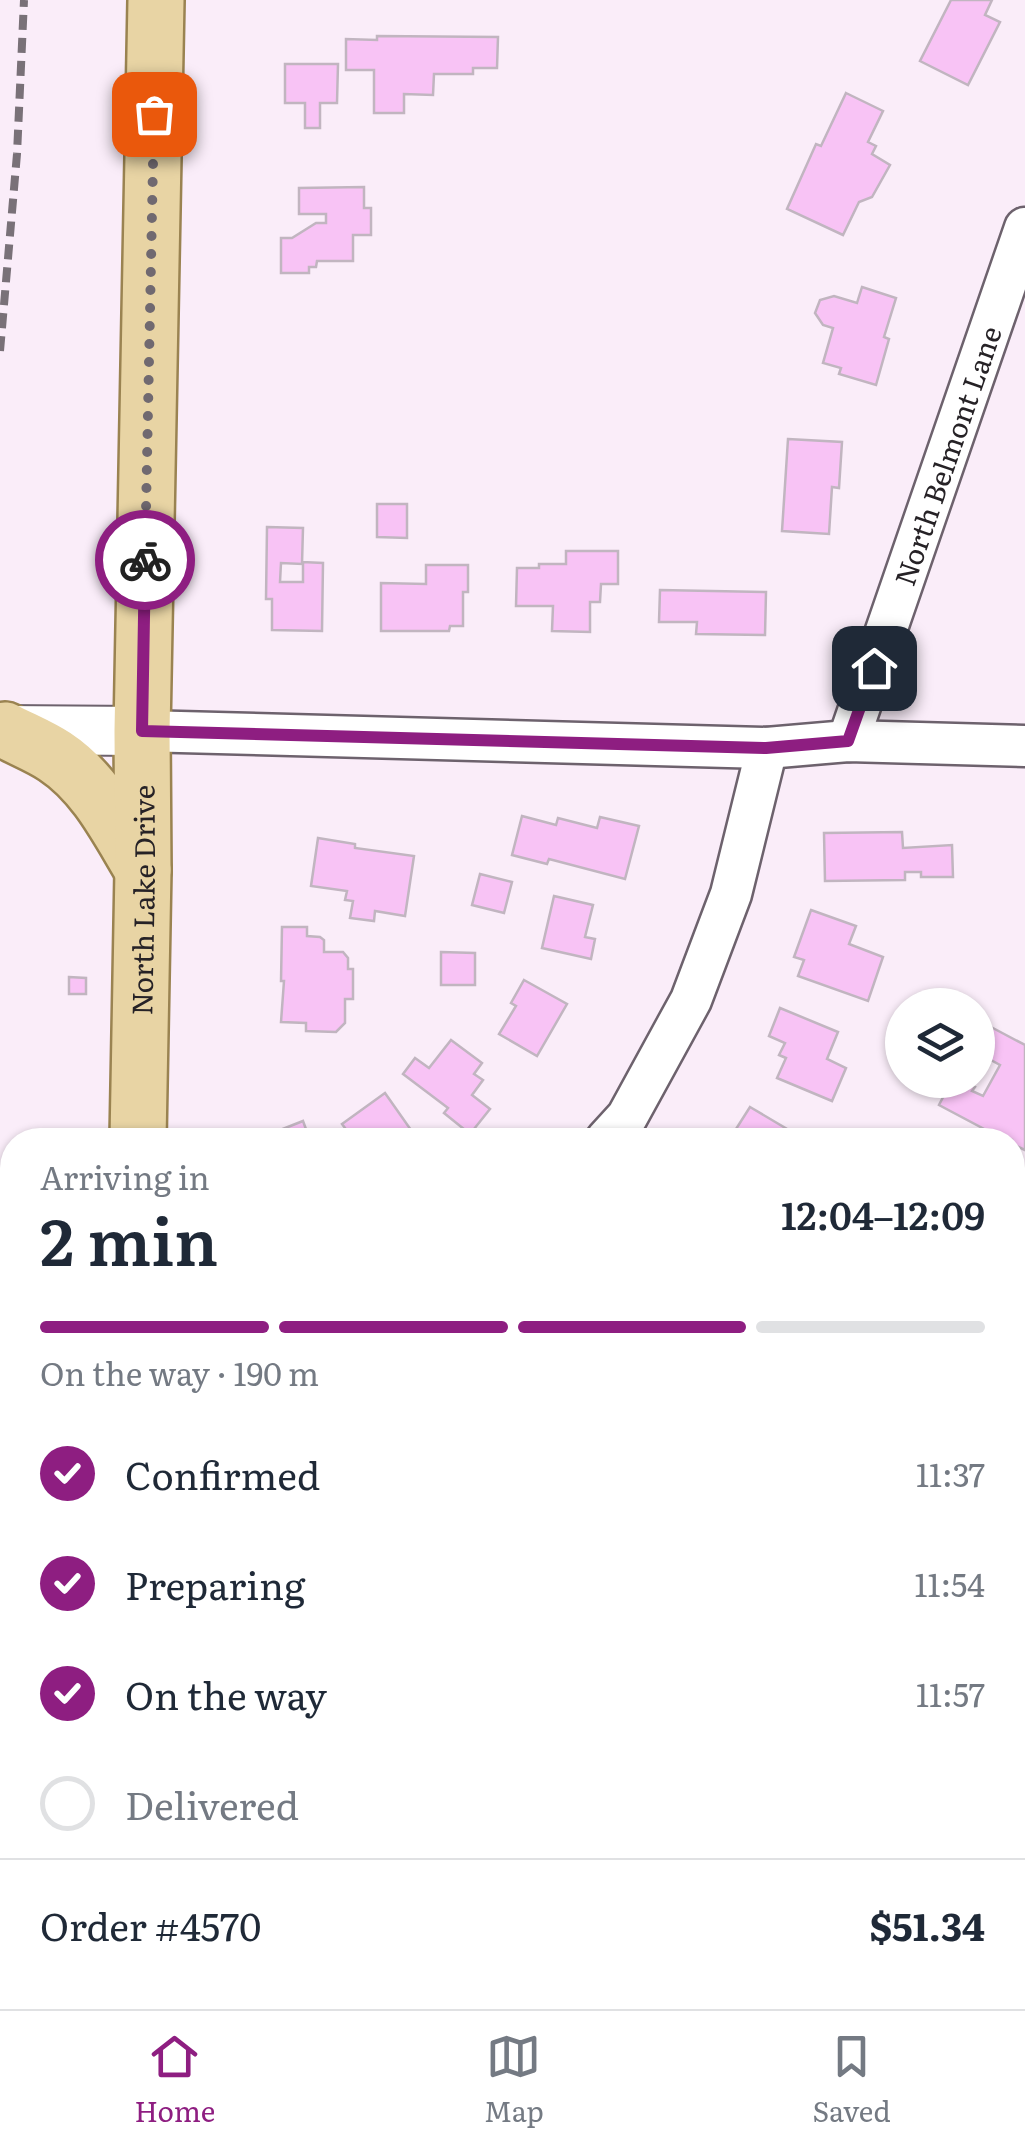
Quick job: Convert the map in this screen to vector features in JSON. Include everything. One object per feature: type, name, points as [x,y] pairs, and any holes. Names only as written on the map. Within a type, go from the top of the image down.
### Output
[{"type":"main road","name":"North Lake Drive","points":[[138,1128],[156,0]]},
{"type":"main road","points":[[3,730],[56,756],[82,779],[101,800],[143,870]]},
{"type":"street","name":"North Belmont Lane","points":[[848,741],[1025,228]]},
{"type":"street","points":[[3,730],[766,748],[848,741],[1025,746]]},
{"type":"street","points":[[617,1128],[628,1117],[692,1000],[731,894],[766,748]]},
{"type":"building","points":[[951,0],[992,0],[985,15],[1000,22],[968,85],[920,61]]},
{"type":"building","points":[[377,36],[498,37],[497,68],[473,68],[473,74],[434,74],[433,95],[404,94],[404,113],[374,113],[374,70],[346,70],[346,39],[377,40]]},
{"type":"building","points":[[285,64],[338,64],[337,103],[320,103],[320,128],[305,128],[305,103],[285,103]]},
{"type":"building","points":[[846,93],[883,111],[868,142],[876,146],[872,154],[890,165],[872,197],[859,202],[843,235],[787,209],[816,144],[821,146]]},
{"type":"building","points":[[364,187],[364,208],[371,208],[371,235],[353,235],[353,261],[317,261],[316,267],[309,267],[309,273],[281,273],[281,238],[292,238],[316,223],[326,223],[326,214],[299,214],[299,188]]},
{"type":"building","points":[[862,287],[896,298],[876,385],[839,374],[841,368],[823,363],[833,328],[823,325],[815,313],[820,300],[834,296],[857,303]]},
{"type":"building","points":[[788,439],[842,442],[839,488],[832,487],[829,534],[782,531]]},
{"type":"building","points":[[377,504],[407,504],[407,538],[377,537]]},
{"type":"building","points":[[267,527],[303,528],[302,564],[281,563],[280,582],[303,582],[303,562],[323,563],[322,631],[272,630],[272,599],[266,599]]},
{"type":"building","points":[[566,551],[618,551],[618,584],[601,584],[600,602],[590,602],[590,632],[552,631],[553,606],[516,606],[517,568],[566,564]]},
{"type":"building","points":[[426,565],[468,565],[463,626],[450,626],[449,631],[381,631],[381,583],[426,584]]},
{"type":"building","points":[[660,590],[766,592],[765,635],[696,634],[697,622],[659,622]]},
{"type":"building","points":[[522,816],[556,825],[558,818],[597,828],[600,817],[639,826],[625,879],[549,859],[547,864],[512,855]]},
{"type":"building","points":[[902,832],[903,848],[952,845],[953,877],[921,877],[921,872],[905,872],[905,880],[825,881],[824,833]]},
{"type":"building","points":[[318,838],[355,844],[355,848],[414,856],[405,916],[375,911],[374,921],[350,918],[353,901],[345,900],[347,891],[311,886]]},
{"type":"building","points":[[480,874],[512,882],[504,913],[472,905]]},
{"type":"building","points":[[554,896],[593,905],[585,937],[595,939],[591,959],[542,948]]},
{"type":"building","points":[[811,910],[856,926],[849,944],[883,957],[868,1001],[798,976],[804,960],[794,957]]},
{"type":"building","points":[[282,927],[307,927],[307,936],[324,940],[324,952],[343,952],[348,958],[348,969],[353,969],[353,999],[345,999],[345,1023],[336,1032],[306,1031],[306,1023],[281,1022]]},
{"type":"building","points":[[441,952],[475,953],[475,985],[441,985]]},
{"type":"building","points":[[69,977],[86,978],[86,994],[69,994]]},
{"type":"building","points":[[524,980],[567,1004],[537,1056],[499,1034],[516,1006],[511,1003]]},
{"type":"building","points":[[780,1008],[838,1032],[827,1059],[846,1068],[832,1101],[777,1078],[786,1058],[779,1055],[785,1043],[769,1036]]},
{"type":"building","points":[[995,1029],[1025,1045],[1025,1128],[982,1128],[939,1105],[943,1098],[995,1098],[995,1074],[1000,1065],[995,1062]]},
{"type":"building","points":[[451,1040],[482,1063],[474,1074],[483,1080],[472,1095],[490,1109],[475,1128],[463,1128],[444,1113],[448,1108],[403,1074],[415,1058],[429,1068]]},
{"type":"building","points":[[385,1093],[410,1128],[345,1128],[342,1124]]},
{"type":"building","points":[[750,1107],[785,1128],[737,1128]]},
{"type":"building","points":[[303,1121],[306,1128],[285,1128]]},
{"type":"railway","points":[[0,351],[17,154],[24,0]]},
{"type":"way so far","points":[[145,560],[154,114]]},
{"type":"route","points":[[145,560],[142,731],[794,746],[848,741],[874,668]]}]
